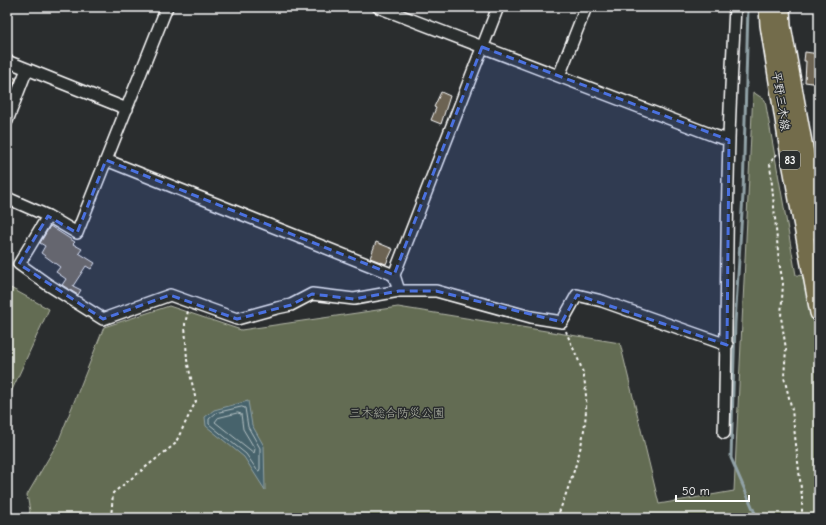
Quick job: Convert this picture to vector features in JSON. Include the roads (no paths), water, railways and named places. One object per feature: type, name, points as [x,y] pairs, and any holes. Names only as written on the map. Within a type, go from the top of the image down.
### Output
[{"type":"main road","name":"平野三木線","points":[[768,7],[769,26],[789,151],[819,313]]},
{"type":"main road","name":"平野三木線","points":[[781,7],[782,26],[815,186],[819,231]]},
{"type":"street","points":[[7,198],[48,216],[77,233],[167,7]]},
{"type":"street","points":[[378,7],[715,136],[729,140]]},
{"type":"street","points":[[399,291],[394,275],[498,7]]},
{"type":"street","points":[[559,76],[586,7]]},
{"type":"street","points":[[724,433],[727,345],[726,293],[729,140],[734,7]]},
{"type":"street","points":[[7,62],[127,109]]},
{"type":"street","points":[[7,121],[27,70]]},
{"type":"street","points":[[106,160],[394,275]]},
{"type":"street","points":[[48,216],[19,264],[47,284],[103,319],[170,295],[237,319],[291,305],[312,294],[354,299],[399,291],[436,290],[530,317],[562,322],[577,295],[602,301],[727,345]]},
{"type":"water","points":[[248,401],[252,425],[264,446],[265,490],[244,457],[206,426],[205,417],[214,410]]},
{"type":"waterway","points":[[748,7],[743,195],[735,323],[731,458],[757,518]]},
{"type":"park label","name":"三木総合防災公園","points":[[397,413]]}]
